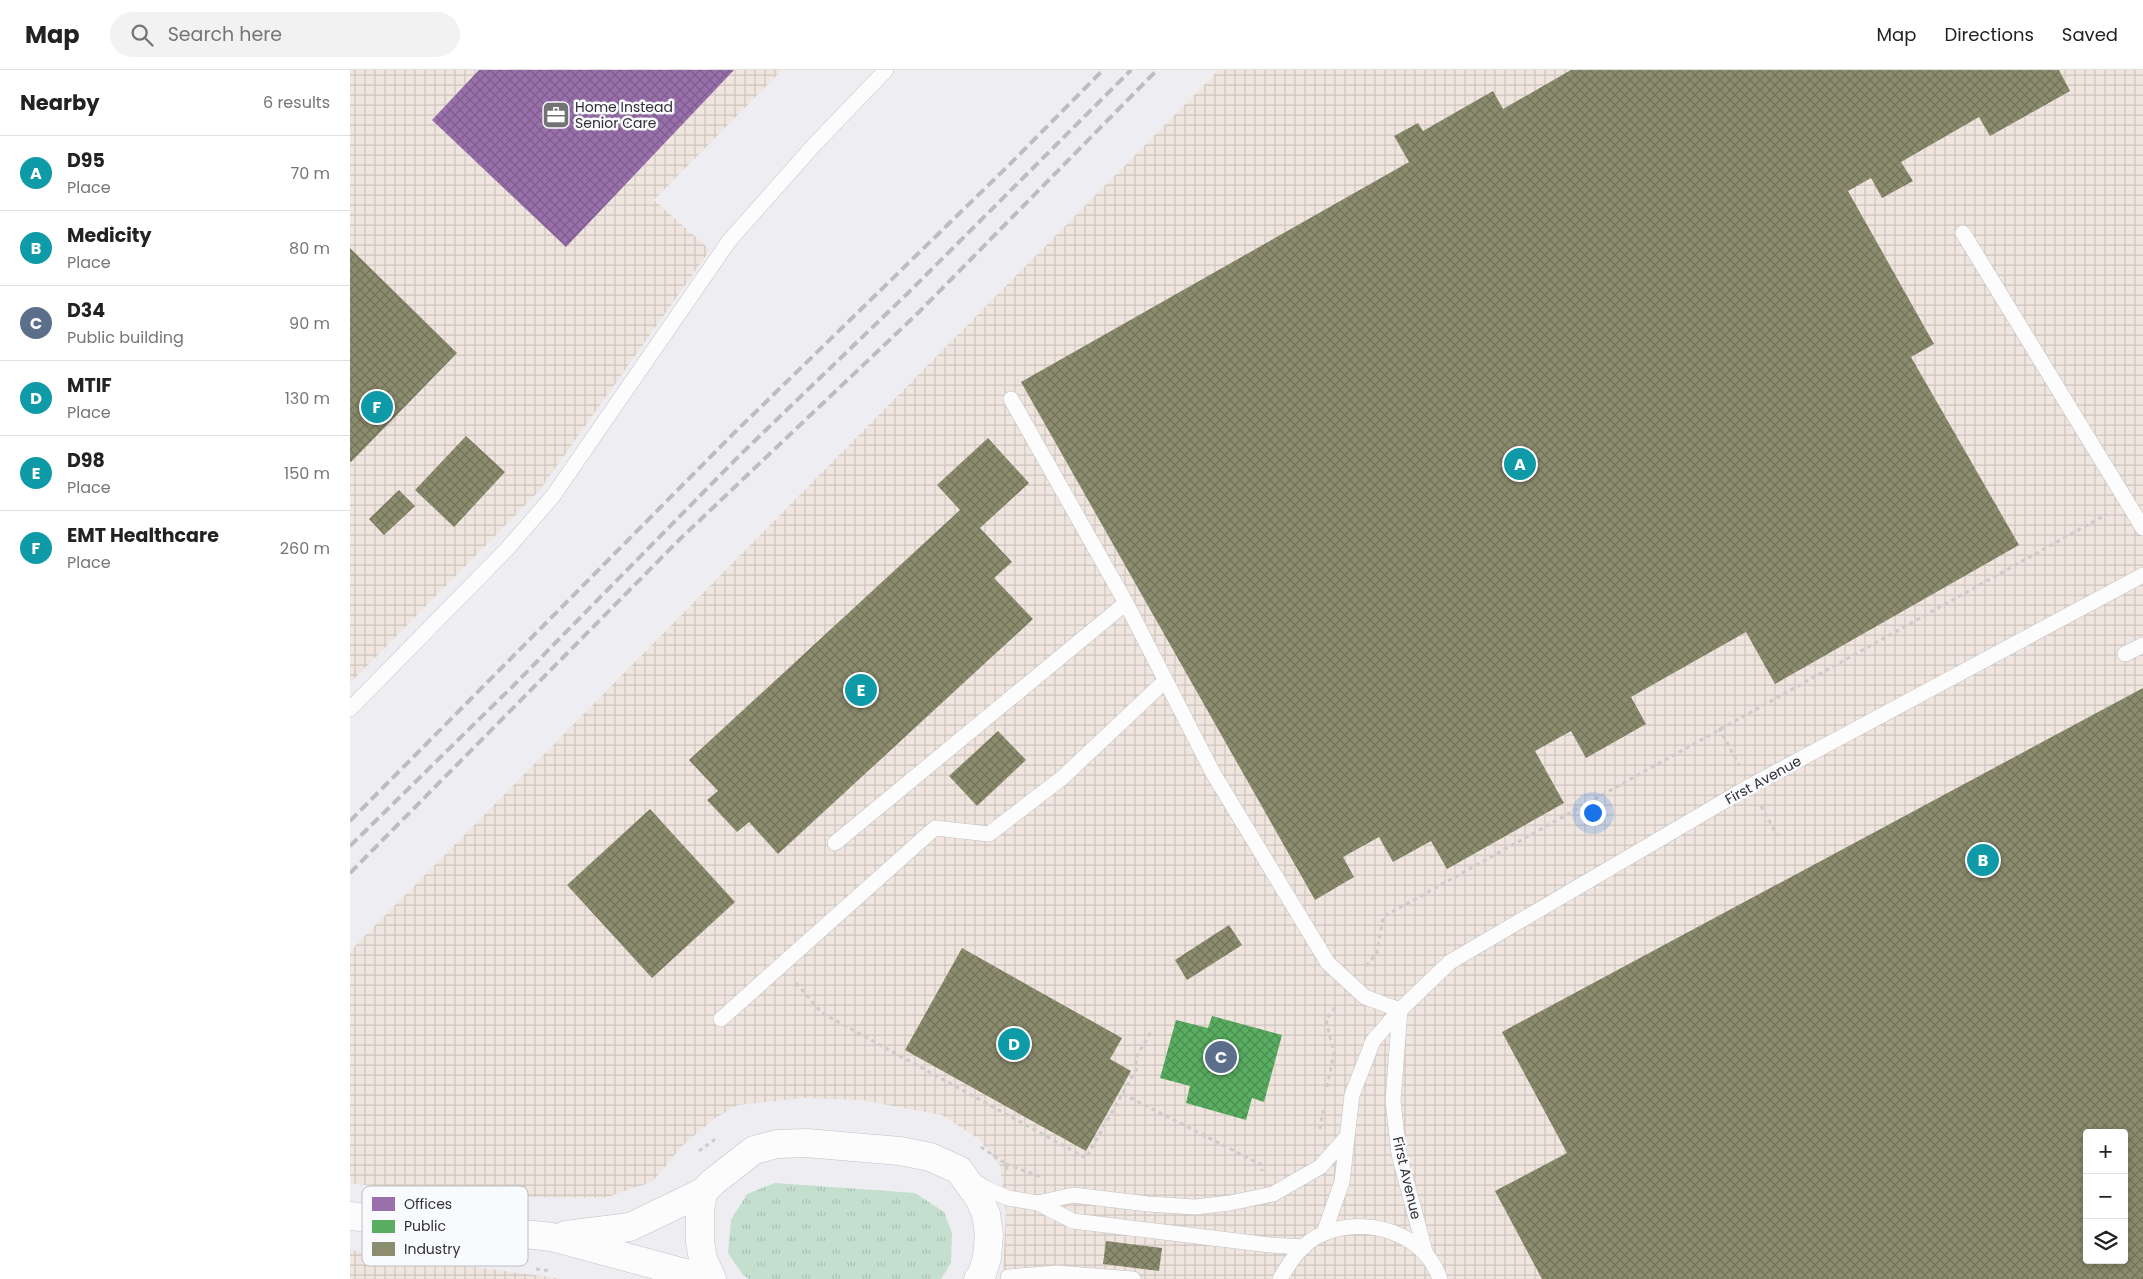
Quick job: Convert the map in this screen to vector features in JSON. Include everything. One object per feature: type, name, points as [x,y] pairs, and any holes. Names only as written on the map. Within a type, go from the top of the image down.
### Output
[{"type":"street","points":[[552,1237],[630,1227],[704,1192],[713,1182],[754,1150],[777,1144],[806,1143],[900,1151],[930,1157],[959,1170],[979,1198],[986,1214],[989,1234],[987,1258],[978,1279]]},
{"type":"street","points":[[704,1192],[700,1211],[700,1242],[703,1258],[712,1279]]},
{"type":"street","points":[[528,1235],[552,1237],[707,1279]]},
{"type":"lane","points":[[350,709],[507,549],[553,496],[729,241],[814,145],[886,70]]},
{"type":"lane","points":[[1963,232],[2143,528]]},
{"type":"lane","points":[[1011,399],[1126,603],[1212,773],[1328,963],[1365,997],[1400,1010]]},
{"type":"lane","name":"First Avenue","points":[[1324,1233],[1342,1182],[1352,1095],[1373,1041],[1400,1010],[1450,962],[1742,791],[2143,575]]},
{"type":"lane","points":[[835,843],[1126,603]]},
{"type":"lane","points":[[2125,654],[2143,645]]},
{"type":"lane","points":[[721,1019],[935,828],[989,834],[1062,778],[1166,681]]},
{"type":"lane","name":"First Avenue","points":[[1400,1010],[1394,1101],[1399,1154],[1426,1255]]},
{"type":"lane","points":[[1038,1203],[1073,1195],[1148,1204],[1211,1206],[1273,1194],[1320,1167],[1346,1138]]},
{"type":"lane","points":[[959,1170],[985,1188],[1008,1198],[1038,1203],[1072,1221],[1270,1245],[1304,1247]]},
{"type":"lane","points":[[1280,1279],[1292,1257],[1304,1247],[1324,1233],[1352,1226],[1381,1228],[1408,1239],[1426,1255],[1440,1279]]},
{"type":"lane","points":[[1007,1278],[1057,1273],[1133,1279]]},
{"type":"path","points":[[1326,1089],[1334,1053],[1326,1020],[1377,953],[1383,917],[2128,502]]},
{"type":"path","points":[[781,966],[822,1013],[1086,1158],[1137,1068],[1135,1059],[1152,1030]]},
{"type":"path","points":[[1123,1094],[1262,1165],[1262,1174],[1270,1170]]},
{"type":"path","points":[[1320,1134],[1324,1107]]},
{"type":"path","points":[[696,1154],[711,1140],[726,1132]]},
{"type":"path","points":[[973,1142],[981,1146]]},
{"type":"path","points":[[1006,1164],[1040,1177],[1050,1178]]},
{"type":"shaded area","points":[[350,70],[782,70],[654,200],[710,250],[539,491],[350,683]]},
{"type":"shaded area","points":[[1219,70],[2143,70],[2143,1279],[999,1279],[1003,1269],[1006,1213],[1000,1166],[979,1139],[942,1115],[861,1100],[804,1098],[738,1105],[714,1119],[683,1145],[652,1182],[604,1198],[528,1197],[528,1186],[374,1186],[350,1183],[350,951]]},
{"type":"shaded area","points":[[350,1250],[362,1252],[362,1266],[468,1266],[563,1279],[350,1279]]},
{"type":"green space","points":[[775,1183],[915,1193],[944,1212],[952,1233],[951,1263],[941,1279],[749,1279],[743,1275],[728,1253],[731,1220],[747,1194]]},
{"type":"building: Offices","points":[[479,70],[734,70],[566,247],[432,120]]},
{"type":"building: Public","points":[[1212,1016],[1282,1035],[1264,1102],[1252,1098],[1246,1120],[1186,1103],[1190,1086],[1160,1078],[1176,1020],[1208,1028]]},
{"type":"building: Industry","points":[[1571,70],[2059,70],[2070,91],[1990,136],[1979,117],[1901,162],[1913,181],[1882,198],[1871,178],[1848,191],[1934,344],[1911,357],[2019,545],[1775,684],[1746,632],[1631,697],[1646,724],[1586,758],[1571,731],[1535,751],[1564,803],[1447,869],[1431,841],[1393,862],[1379,837],[1343,857],[1354,877],[1315,900],[1021,382],[1409,162],[1394,136],[1418,123],[1423,131],[1493,91],[1503,109]]},
{"type":"building: Industry","points":[[350,248],[457,353],[351,462],[350,461]]},
{"type":"building: Industry","points":[[466,436],[505,472],[454,527],[415,490]]},
{"type":"building: Industry","points":[[988,438],[1029,483],[980,528],[1012,562],[994,578],[1033,619],[778,854],[749,822],[737,832],[707,800],[718,791],[689,760],[960,510],[937,485]]},
{"type":"building: Industry","points":[[399,490],[415,506],[384,535],[369,519]]},
{"type":"building: Industry","points":[[2143,688],[2143,1279],[1542,1279],[1495,1191],[1567,1153],[1502,1032]]},
{"type":"building: Industry","points":[[998,731],[1026,760],[977,806],[949,776]]},
{"type":"building: Industry","points":[[650,809],[735,902],[652,978],[567,885]]},
{"type":"building: Industry","points":[[1229,925],[1242,945],[1187,980],[1175,960]]},
{"type":"building: Industry","points":[[962,948],[1122,1038],[1110,1059],[1131,1071],[1086,1151],[905,1050]]},
{"type":"building: Industry","points":[[1106,1241],[1162,1248],[1159,1271],[1103,1264]]},
{"type":"railway","points":[[350,821],[732,435],[1009,165],[1103,70]]},
{"type":"railway","points":[[350,846],[512,687],[739,456],[908,293],[1131,70]]},
{"type":"railway","points":[[350,873],[680,539],[919,312],[1157,70]]},
{"type":"place","name":"Home Instead Senior Care","points":[[556,115]]},
{"type":"place","name":"EMT Healthcare","points":[[377,407]]},
{"type":"place","name":"D95","points":[[1520,464]]},
{"type":"place","name":"D98","points":[[861,690]]},
{"type":"place","name":"Medicity","points":[[1983,860]]},
{"type":"place","name":"MTIF","points":[[1014,1044]]},
{"type":"place","name":"D34","points":[[1221,1057]]}]
